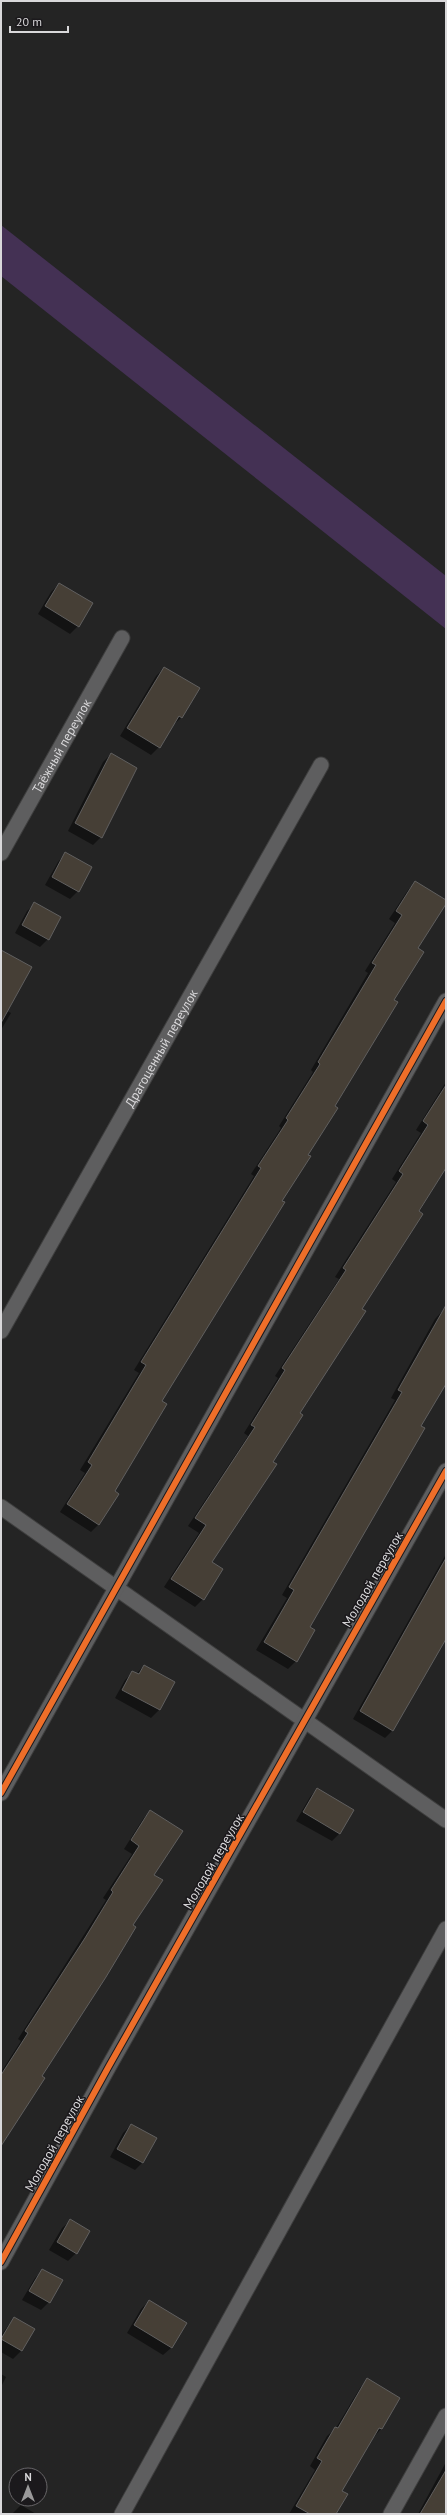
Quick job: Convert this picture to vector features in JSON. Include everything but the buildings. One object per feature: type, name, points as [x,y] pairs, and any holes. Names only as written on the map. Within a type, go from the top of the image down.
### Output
[{"type":"street","name":"Таёжный переулок","points":[[1,854],[122,638]]},
{"type":"street","name":"Драгоценный переулок","points":[[1,1331],[321,765]]},
{"type":"street","points":[[1,1793],[446,1001]]},
{"type":"street","name":"Молодой переулок","points":[[1,2262],[446,1471]]},
{"type":"street","points":[[1,1508],[304,1722],[446,1820]]},
{"type":"street","points":[[122,2514],[446,1930]]},
{"type":"street","points":[[391,2514],[446,2416]]},
{"type":"shaded area","points":[[1,225],[446,576],[446,629],[1,276]]},
{"type":"cycle path","points":[[1,1793],[446,1001]]},
{"type":"cycle path","points":[[1,2262],[109,2066],[446,1471]]}]
